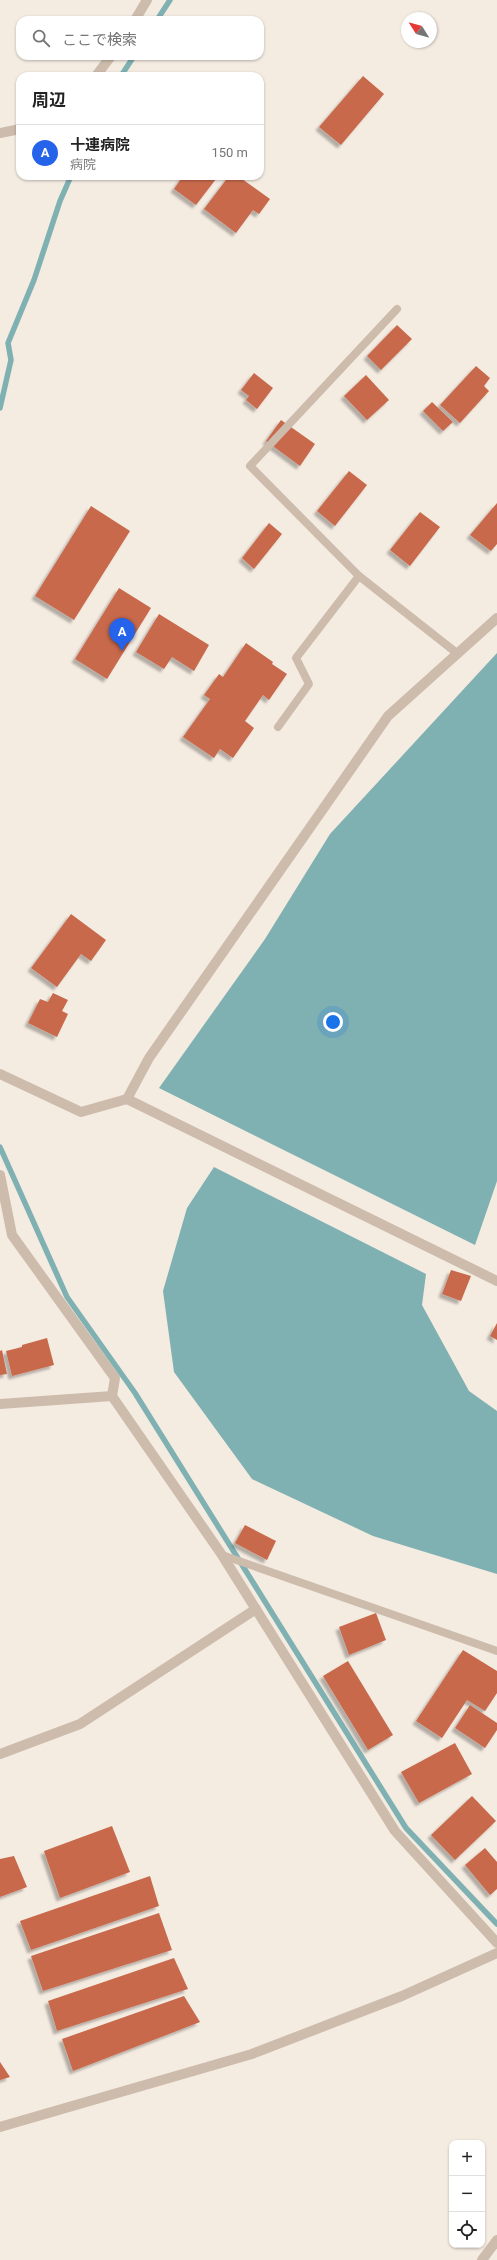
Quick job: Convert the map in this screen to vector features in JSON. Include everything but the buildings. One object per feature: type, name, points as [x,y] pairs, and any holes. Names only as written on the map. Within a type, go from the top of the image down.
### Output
[{"type":"street","points":[[137,16],[147,0]]},
{"type":"street","points":[[99,72],[108,60]]},
{"type":"street","points":[[0,133],[16,130]]},
{"type":"street","points":[[127,1100],[149,1058],[388,716],[497,618]]},
{"type":"street","points":[[0,1074],[81,1112],[127,1100],[483,1272],[497,1281]]},
{"type":"street","points":[[0,1175],[12,1235],[115,1378],[112,1396],[222,1554],[395,1831],[497,1943]]},
{"type":"street","points":[[0,1404],[112,1396]]},
{"type":"street","points":[[0,1754],[80,1724],[256,1609]]},
{"type":"street","points":[[0,2127],[252,2054],[402,1996],[497,1953]]},
{"type":"street","points":[[482,2260],[497,2240]]},
{"type":"lane","points":[[397,309],[250,466],[359,576],[458,654]]},
{"type":"lane","points":[[278,727],[309,684],[296,658],[359,576]]},
{"type":"lane","points":[[222,1554],[497,1651]]},
{"type":"water","points":[[497,653],[497,1181],[475,1245],[159,1088],[265,939],[330,834]]},
{"type":"water","points":[[214,1167],[426,1274],[422,1305],[469,1391],[497,1411],[497,1574],[373,1536],[252,1479],[174,1372],[163,1291],[187,1208]]},
{"type":"waterway","points":[[160,16],[170,0]]},
{"type":"waterway","points":[[124,72],[131,60]]},
{"type":"waterway","points":[[0,408],[11,360],[8,343],[34,280],[60,201],[69,180]]},
{"type":"waterway","points":[[0,1147],[67,1297],[135,1393],[406,1828],[497,1924]]},
{"type":"place","name":"十連病院","points":[[122,651]]}]
